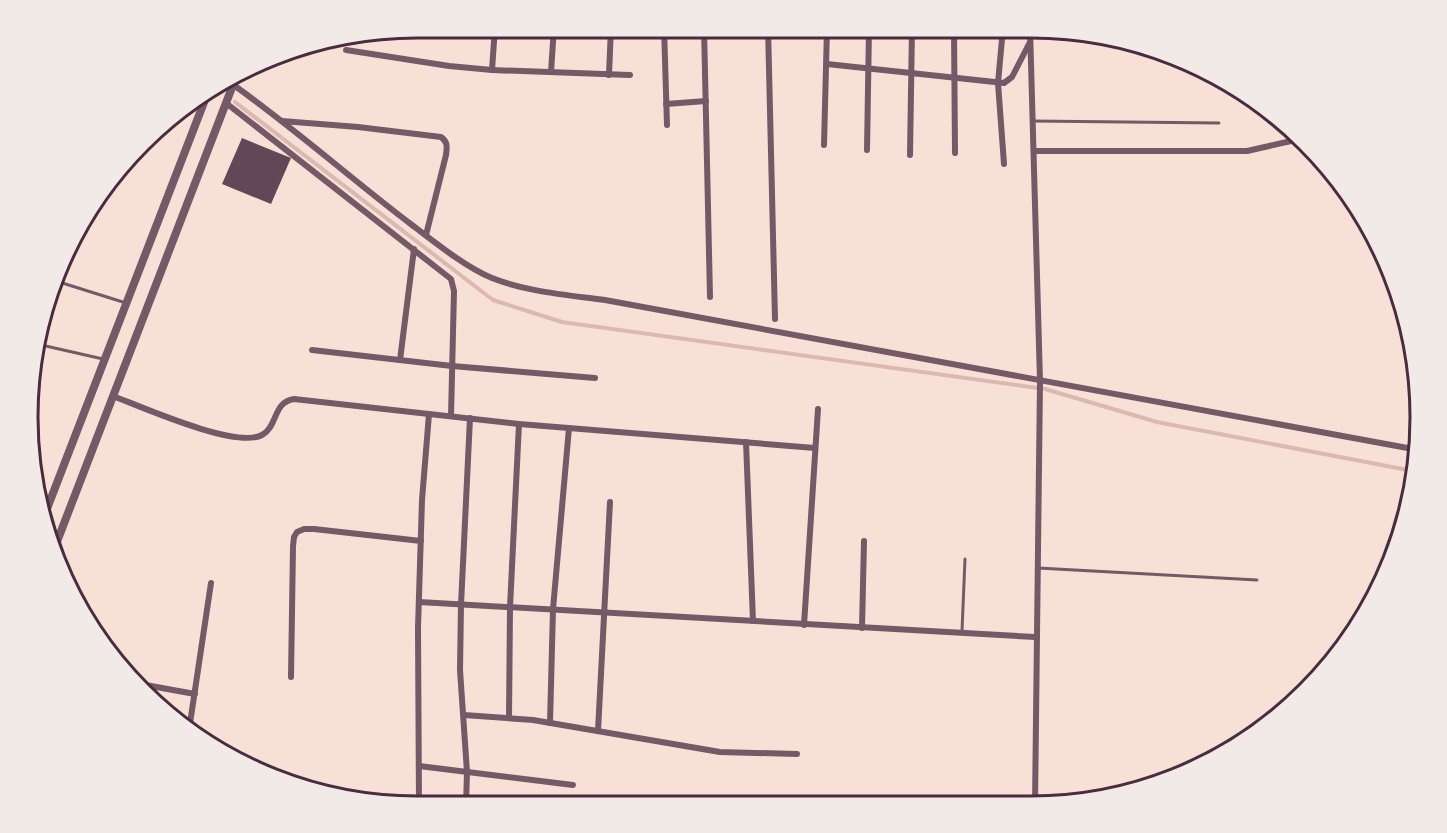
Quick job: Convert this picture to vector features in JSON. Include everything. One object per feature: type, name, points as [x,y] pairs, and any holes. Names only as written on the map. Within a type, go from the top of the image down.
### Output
[{"type":"street","points":[[492,70],[494,38]]},
{"type":"street","points":[[551,72],[553,38]]},
{"type":"street","points":[[609,75],[611,38]]},
{"type":"street","points":[[664,38],[667,125]]},
{"type":"street","points":[[704,38],[710,297]]},
{"type":"street","points":[[768,38],[776,319]]},
{"type":"street","points":[[824,146],[827,38]]},
{"type":"street","points":[[867,150],[869,38]]},
{"type":"street","points":[[910,155],[912,38]]},
{"type":"street","points":[[954,38],[955,153]]},
{"type":"street","points":[[1002,38],[999,83],[1004,164]]},
{"type":"street","points":[[827,64],[953,79],[1009,82],[1030,41]]},
{"type":"street","points":[[1030,41],[1039,386],[1035,796]]},
{"type":"street","points":[[346,50],[449,66],[492,70],[630,75]]},
{"type":"street","points":[[235,84],[369,192],[426,235],[491,278],[511,284],[1039,386],[1408,448]]},
{"type":"street","points":[[58,539],[231,86]]},
{"type":"street","points":[[666,104],[706,101]]},
{"type":"street","points":[[48,505],[204,103]]},
{"type":"street","points":[[226,103],[444,272],[454,285],[451,416]]},
{"type":"street","points":[[282,121],[358,127],[441,137],[445,140],[446,155],[426,235]]},
{"type":"street","points":[[1034,151],[1247,151],[1290,141]]},
{"type":"street","points":[[400,360],[414,249]]},
{"type":"street","points":[[312,350],[452,366],[595,378]]},
{"type":"street","points":[[113,396],[201,429],[225,435],[251,437],[260,436],[267,431],[283,404],[294,399],[519,424],[815,448]]},
{"type":"street","points":[[804,625],[818,409]]},
{"type":"street","points":[[419,796],[419,602],[429,414]]},
{"type":"street","points":[[466,796],[467,772],[460,670],[470,418]]},
{"type":"street","points":[[509,718],[510,607],[519,424]]},
{"type":"street","points":[[550,723],[553,609],[569,428]]},
{"type":"street","points":[[746,442],[753,621]]},
{"type":"street","points":[[598,731],[610,502]]},
{"type":"street","points":[[291,677],[292,562],[294,537],[297,532],[304,528],[421,542]]},
{"type":"street","points":[[862,628],[864,541]]},
{"type":"street","points":[[191,720],[211,583]]},
{"type":"street","points":[[419,602],[1035,637]]},
{"type":"street","points":[[151,686],[195,694]]},
{"type":"street","points":[[464,715],[550,723],[710,750],[797,754]]},
{"type":"street","points":[[419,766],[573,785]]},
{"type":"lane","points":[[1033,121],[1219,123]]},
{"type":"lane","points":[[62,283],[127,303]]},
{"type":"lane","points":[[45,345],[105,359]]},
{"type":"lane","points":[[962,633],[964,559]]},
{"type":"lane","points":[[1036,568],[1257,580]]},
{"type":"building","points":[[242,138],[291,158],[271,204],[222,184]]},
{"type":"waterway","points":[[235,102],[493,300],[562,322],[1045,389],[1157,422],[1405,470]]}]
